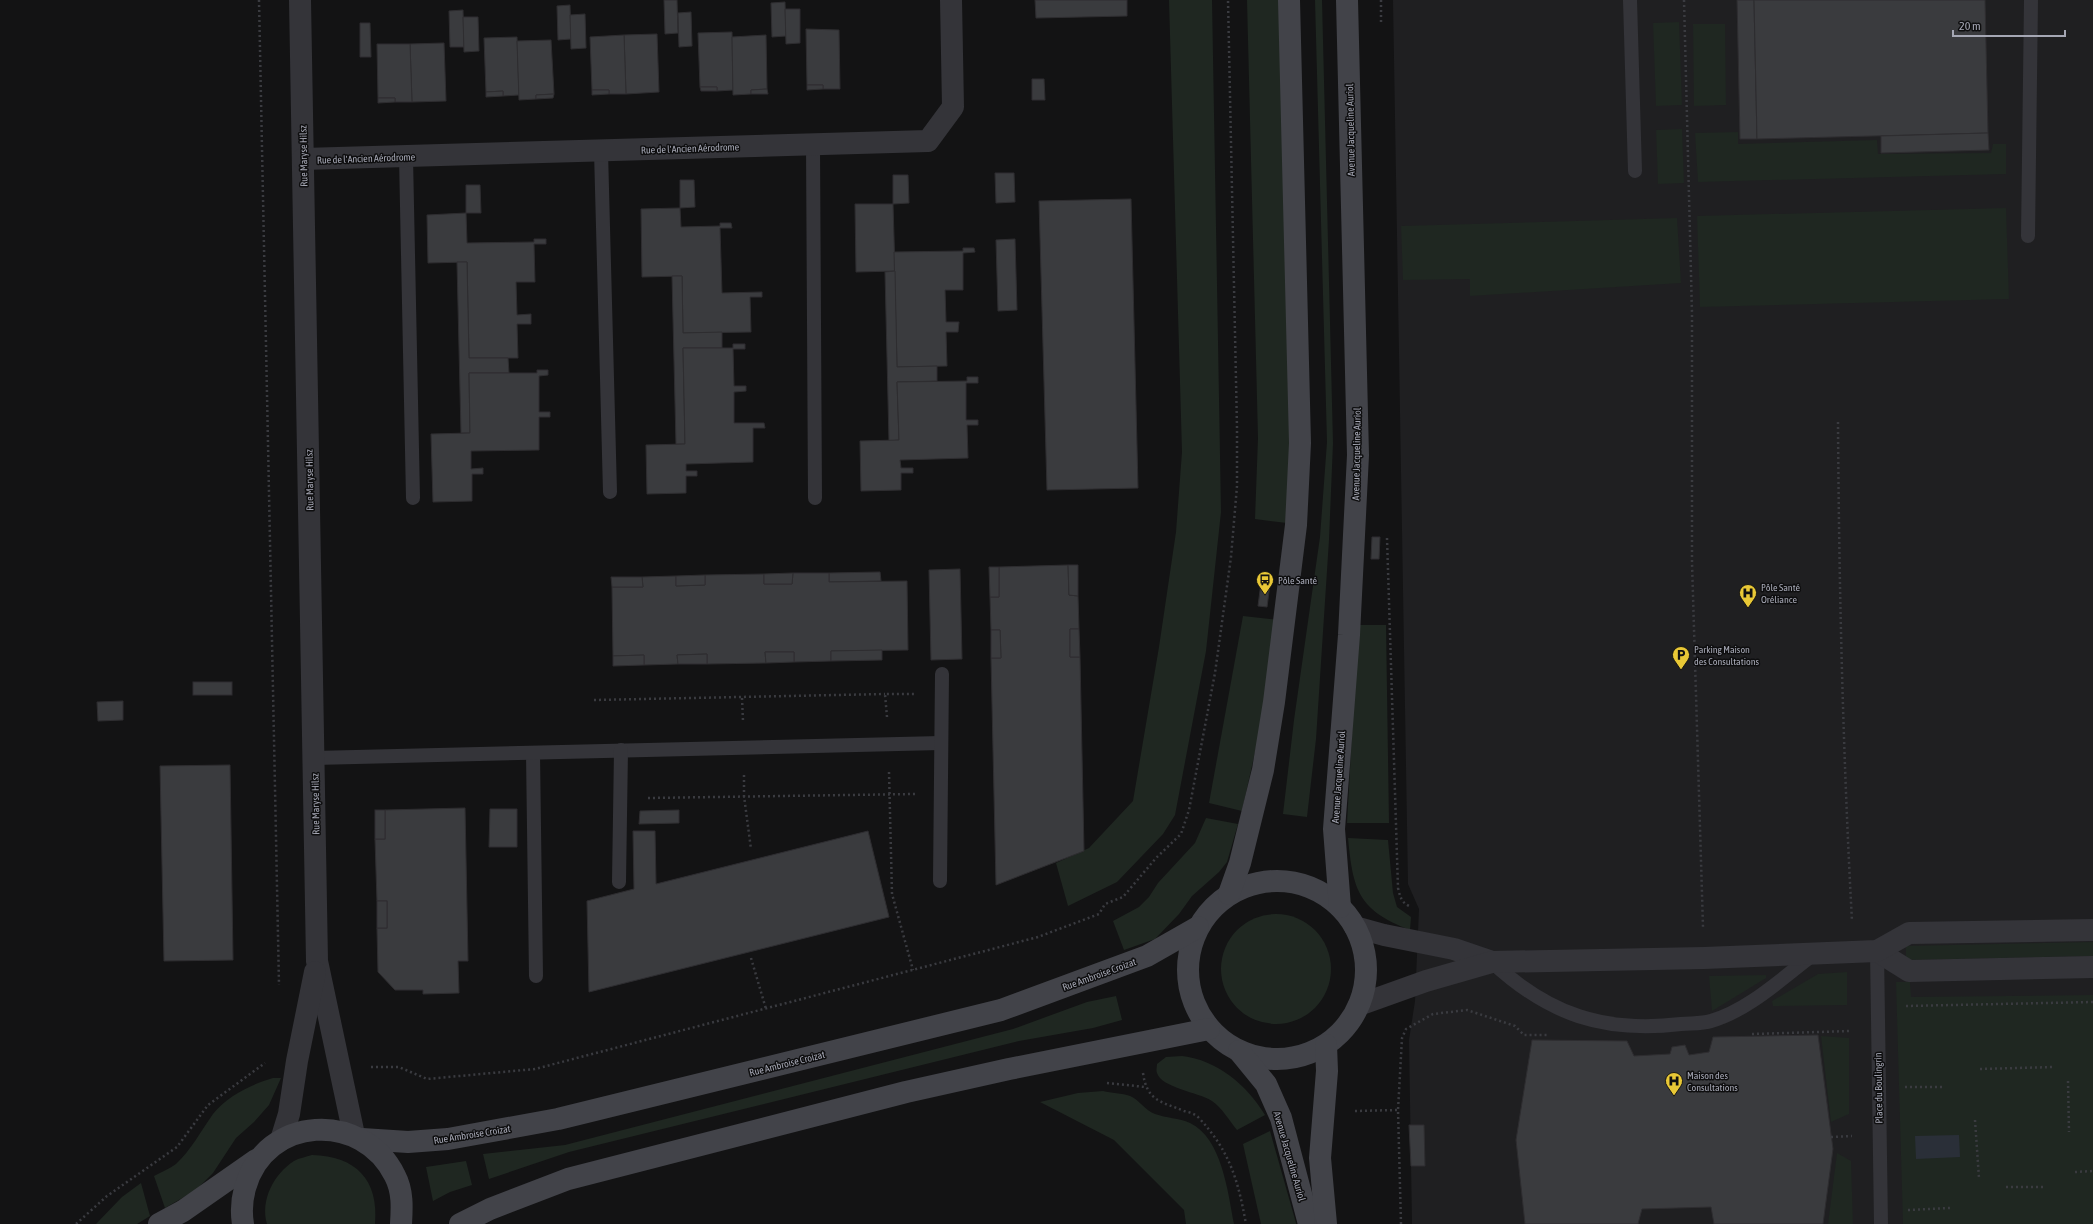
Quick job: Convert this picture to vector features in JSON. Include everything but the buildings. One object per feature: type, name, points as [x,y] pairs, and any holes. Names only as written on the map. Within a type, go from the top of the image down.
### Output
[{"type":"main road","points":[[1229,894],[1252,819],[1263,770],[1274,702],[1296,525],[1300,443],[1289,0]]},
{"type":"main road","name":"Avenue Jacqueline Auriol","points":[[1340,907],[1334,828],[1349,634],[1358,455],[1347,0]]},
{"type":"main road","points":[[1287,881],[1316,889],[1340,907],[1355,927],[1363,946],[1366,965],[1365,985],[1360,1005],[1345,1028],[1326,1045],[1305,1055],[1283,1059],[1261,1058],[1239,1051],[1224,1042],[1210,1029],[1198,1010],[1190,990],[1188,969],[1190,948],[1198,928],[1212,909],[1229,894],[1257,883],[1287,881]]},
{"type":"main road","name":"Rue Ambroise Croizat","points":[[260,1157],[281,1140],[304,1130],[329,1129],[358,1137],[408,1142],[448,1139],[558,1120],[993,1012],[1148,956],[1198,928]]},
{"type":"main road","points":[[460,1224],[490,1209],[568,1179],[906,1092],[1009,1069],[1210,1029]]},
{"type":"main road","name":"Avenue Jacqueline Auriol","points":[[1326,1045],[1327,1071],[1320,1158],[1326,1224]]},
{"type":"main road","name":"Avenue Jacqueline Auriol","points":[[1239,1051],[1266,1084],[1281,1118],[1309,1224]]},
{"type":"main road","points":[[358,1137],[382,1155],[396,1177],[402,1202],[401,1224]]},
{"type":"main road","points":[[159,1224],[183,1211],[260,1157]]},
{"type":"main road","points":[[243,1224],[242,1199],[248,1177],[260,1157]]},
{"type":"street","name":"Rue Maryse Hilsz","points":[[300,0],[317,961],[339,1061],[344,1094],[358,1137]]},
{"type":"street","name":"Rue de l'Ancien Aérodrome","points":[[303,160],[928,141],[953,106],[951,0]]},
{"type":"street","points":[[1355,927],[1454,949],[1492,962]]},
{"type":"street","points":[[1360,1005],[1426,981],[1492,962],[1877,951],[1909,933],[2093,930]]},
{"type":"street","points":[[1877,951],[1909,971],[2093,967]]},
{"type":"street","name":"Rue Maryse Hilsz","points":[[281,1140],[289,1114],[297,1061],[317,961]]},
{"type":"lane","points":[[1630,0],[1635,171]]},
{"type":"lane","points":[[2028,236],[2031,0]]},
{"type":"lane","points":[[813,145],[815,498]]},
{"type":"lane","points":[[601,151],[610,492]]},
{"type":"lane","points":[[406,157],[413,498]]},
{"type":"lane","points":[[940,882],[942,674]]},
{"type":"lane","points":[[314,758],[941,743]]},
{"type":"lane","points":[[619,882],[621,750]]},
{"type":"lane","points":[[533,753],[536,976]]},
{"type":"lane","name":"Place du Boulingrin","points":[[1877,951],[1880,1224]]},
{"type":"lane","points":[[1492,962],[1515,984],[1543,1001],[1571,1014],[1596,1022],[1624,1026],[1661,1026],[1710,1022],[1726,1015],[1750,1002],[1813,954]]},
{"type":"path","points":[[259,0],[279,993]]},
{"type":"path","points":[[367,1066],[399,1067],[427,1079],[535,1069],[1038,937],[1099,914],[1105,904],[1124,897],[1156,858],[1181,834],[1189,810],[1216,673],[1237,486],[1238,428],[1228,0]]},
{"type":"path","points":[[1684,0],[1692,313],[1692,562],[1703,932]]},
{"type":"path","points":[[1838,422],[1840,571],[1849,866],[1853,926]]},
{"type":"path","points":[[885,694],[888,744],[892,894],[913,970]]},
{"type":"path","points":[[594,700],[924,694]]},
{"type":"path","points":[[742,698],[743,725]]},
{"type":"path","points":[[744,770],[744,796],[751,849]]},
{"type":"path","points":[[620,798],[940,794]]},
{"type":"path","points":[[751,958],[766,1008]]},
{"type":"path","points":[[1877,1006],[2093,1002]]},
{"type":"path","points":[[1401,1224],[1398,1110],[1402,1038],[1406,1029],[1433,1014],[1467,1010],[1515,1026],[1524,1035],[1555,1035]]},
{"type":"path","points":[[1750,1034],[1858,1031]]},
{"type":"path","points":[[76,1224],[107,1196],[177,1147],[208,1105],[268,1061]]},
{"type":"path","points":[[1980,1069],[2054,1067]]},
{"type":"path","points":[[1143,1072],[1145,1087],[1152,1096],[1196,1116],[1221,1144],[1232,1167],[1246,1224]]},
{"type":"path","points":[[2068,1081],[2069,1132]]},
{"type":"path","points":[[1354,1111],[1398,1110]]},
{"type":"path","points":[[1976,1120],[1978,1178]]},
{"type":"path","points":[[1831,1137],[1859,1136]]},
{"type":"path","points":[[2075,1172],[2093,1171]]},
{"type":"path","points":[[2006,1187],[2043,1187]]},
{"type":"shaded area","points":[[1169,0],[1212,0],[1221,512],[1206,651],[1175,815],[1163,834],[1117,882],[1068,906],[1056,863],[1089,848],[1133,801],[1159,647],[1176,532],[1182,452]]},
{"type":"shaded area","points":[[1247,0],[1281,0],[1292,437],[1287,523],[1255,519],[1258,438]]},
{"type":"shaded area","points":[[1315,0],[1322,0],[1333,443],[1329,540],[1316,739],[1307,817],[1283,814],[1294,720],[1320,537],[1327,442]]},
{"type":"shaded area","name":"Pôle Santé Oréliance","points":[[1393,0],[2093,0],[2093,1224],[1412,1224],[1409,1040],[1415,1001],[1419,909],[1408,884]]},
{"type":"shaded area","points":[[1679,22],[1682,105],[1656,106],[1653,23]]},
{"type":"shaded area","points":[[1693,24],[1725,24],[1726,105],[1694,106]]},
{"type":"shaded area","points":[[1682,129],[1684,183],[1658,184],[1656,130]]},
{"type":"shaded area","points":[[1738,132],[1738,144],[1877,140],[1878,154],[1991,153],[1993,144],[2006,144],[2006,174],[1698,182],[1695,133]]},
{"type":"shaded area","points":[[2006,208],[2009,299],[1700,307],[1697,216]]},
{"type":"shaded area","points":[[1677,218],[1681,283],[1470,296],[1470,279],[1403,280],[1401,226]]},
{"type":"shaded area","points":[[1243,616],[1279,620],[1263,716],[1242,811],[1209,803]]},
{"type":"shaded area","points":[[1358,625],[1386,625],[1389,823],[1347,823]]},
{"type":"shaded area","points":[[1206,818],[1238,824],[1227,862],[1219,872],[1192,896],[1179,914],[1155,939],[1124,950],[1113,921],[1139,907],[1149,897],[1158,883],[1195,843]]},
{"type":"shaded area","points":[[1348,838],[1388,840],[1393,893],[1397,907],[1411,917],[1410,930],[1379,914],[1369,906],[1361,896],[1352,872]]},
{"type":"shaded area","points":[[1276,914],[1297,918],[1307,923],[1315,930],[1322,938],[1327,948],[1331,969],[1327,990],[1322,1000],[1315,1008],[1307,1015],[1297,1020],[1276,1024],[1255,1020],[1245,1015],[1237,1008],[1230,1000],[1225,990],[1221,969],[1225,948],[1230,938],[1237,930],[1245,923],[1255,918]]},
{"type":"shaded area","points":[[2093,942],[2093,956],[1906,960],[1906,946]]},
{"type":"shaded area","points":[[1847,972],[1847,1005],[1773,1006],[1772,1001],[1818,974]]},
{"type":"shaded area","points":[[1766,975],[1766,978],[1712,1011],[1709,976]]},
{"type":"shaded area","points":[[1896,982],[1910,982],[1911,997],[2093,995],[2093,1224],[1903,1224]]},
{"type":"shaded area","points":[[1116,996],[1122,1020],[1093,1028],[1019,1041],[569,1152],[489,1179],[483,1154],[565,1145],[1013,1029],[1087,1002]]},
{"type":"shaded area","points":[[1821,1036],[1849,1038],[1849,1114],[1831,1122]]},
{"type":"shaded area","points":[[1182,1056],[1195,1058],[1207,1063],[1230,1076],[1240,1084],[1258,1104],[1265,1115],[1237,1130],[1212,1101],[1173,1086],[1160,1078],[1157,1072],[1157,1064],[1166,1057]]},
{"type":"shaded area","points":[[273,1078],[281,1078],[269,1105],[254,1122],[236,1138],[213,1173],[196,1190],[165,1208],[154,1176],[173,1166],[181,1159],[213,1114],[225,1102],[248,1087]]},
{"type":"shaded area","points":[[1103,1091],[1130,1096],[1151,1112],[1186,1121],[1201,1130],[1210,1141],[1222,1168],[1234,1224],[1186,1224],[1184,1210],[1114,1140],[1040,1102],[1078,1093]]},
{"type":"shaded area","points":[[1270,1131],[1296,1224],[1261,1224],[1243,1144]]},
{"type":"shaded area","points":[[1959,1135],[1960,1157],[1916,1159],[1915,1136]]},
{"type":"shaded area","points":[[1837,1153],[1851,1161],[1853,1224],[1828,1224]]},
{"type":"shaded area","points":[[312,1155],[328,1156],[341,1160],[362,1173],[373,1195],[375,1224],[267,1224],[265,1206],[270,1188],[275,1180],[287,1166],[294,1161]]},
{"type":"shaded area","points":[[466,1161],[472,1185],[450,1192],[433,1201],[426,1167]]},
{"type":"shaded area","points":[[141,1183],[150,1216],[137,1224],[96,1224],[122,1197]]},
{"type":"place","name":"Pôle Santé","points":[[1265,595]]},
{"type":"place","name":"Pôle Santé Oréliance","points":[[1748,608]]},
{"type":"place","name":"Parking Maison des Consultations","points":[[1681,670]]},
{"type":"place","name":"Maison des Consultations","points":[[1674,1096]]}]
